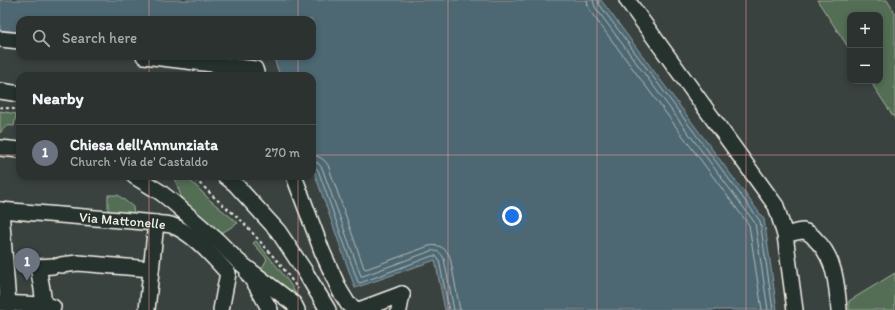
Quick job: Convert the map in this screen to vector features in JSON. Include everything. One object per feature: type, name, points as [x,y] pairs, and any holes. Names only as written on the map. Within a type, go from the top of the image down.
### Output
[{"type":"street","points":[[627,0],[776,206],[785,235],[795,310]]},
{"type":"street","points":[[0,39],[16,41]]},
{"type":"street","points":[[178,60],[255,69],[256,72]]},
{"type":"street","points":[[0,91],[16,93]]},
{"type":"street","points":[[0,148],[16,150]]},
{"type":"street","points":[[140,180],[160,192],[219,242],[234,268],[256,285],[271,310],[277,302],[282,300],[296,305]]},
{"type":"street","points":[[230,180],[278,231],[328,310]]},
{"type":"street","points":[[295,180],[322,252],[340,291],[348,304],[358,310],[402,294],[399,310]]},
{"type":"street","points":[[0,210],[5,268],[4,304],[49,307],[42,289],[50,266],[78,263],[151,269]]},
{"type":"street","name":"Via Mattonelle","points":[[0,210],[169,224],[192,236],[234,268]]},
{"type":"street","points":[[148,310],[156,223]]},
{"type":"street","points":[[785,235],[803,231],[812,236],[822,246],[833,268],[838,293],[839,310]]},
{"type":"street","points":[[234,268],[296,305]]},
{"type":"street","points":[[222,310],[234,268]]},
{"type":"path","points":[[0,107],[16,109]]},
{"type":"path","points":[[195,180],[242,222],[280,264],[294,283],[296,305]]},
{"type":"green space","points":[[817,0],[887,0],[895,13],[895,119],[872,84],[883,84],[883,12],[847,12],[847,45]]},
{"type":"green space","points":[[0,111],[16,114],[14,126],[6,127],[0,133]]},
{"type":"green space","points":[[175,180],[189,180],[211,201],[238,223],[220,234],[183,202]]},
{"type":"green space","points":[[108,195],[118,195],[133,207],[134,216],[108,215]]},
{"type":"green space","points":[[256,241],[286,279],[301,303],[261,273],[267,259],[253,243]]},
{"type":"green space","points":[[895,273],[895,310],[849,310],[849,301]]},
{"type":"water","points":[[0,0],[601,0],[764,219],[777,310],[445,310],[435,260],[355,288],[316,177],[316,72],[279,72],[274,60],[316,60],[316,16],[16,16],[16,32],[0,30]]},
{"type":"place","name":"Chiesa dell'Annunziata","points":[[27,281]]}]
